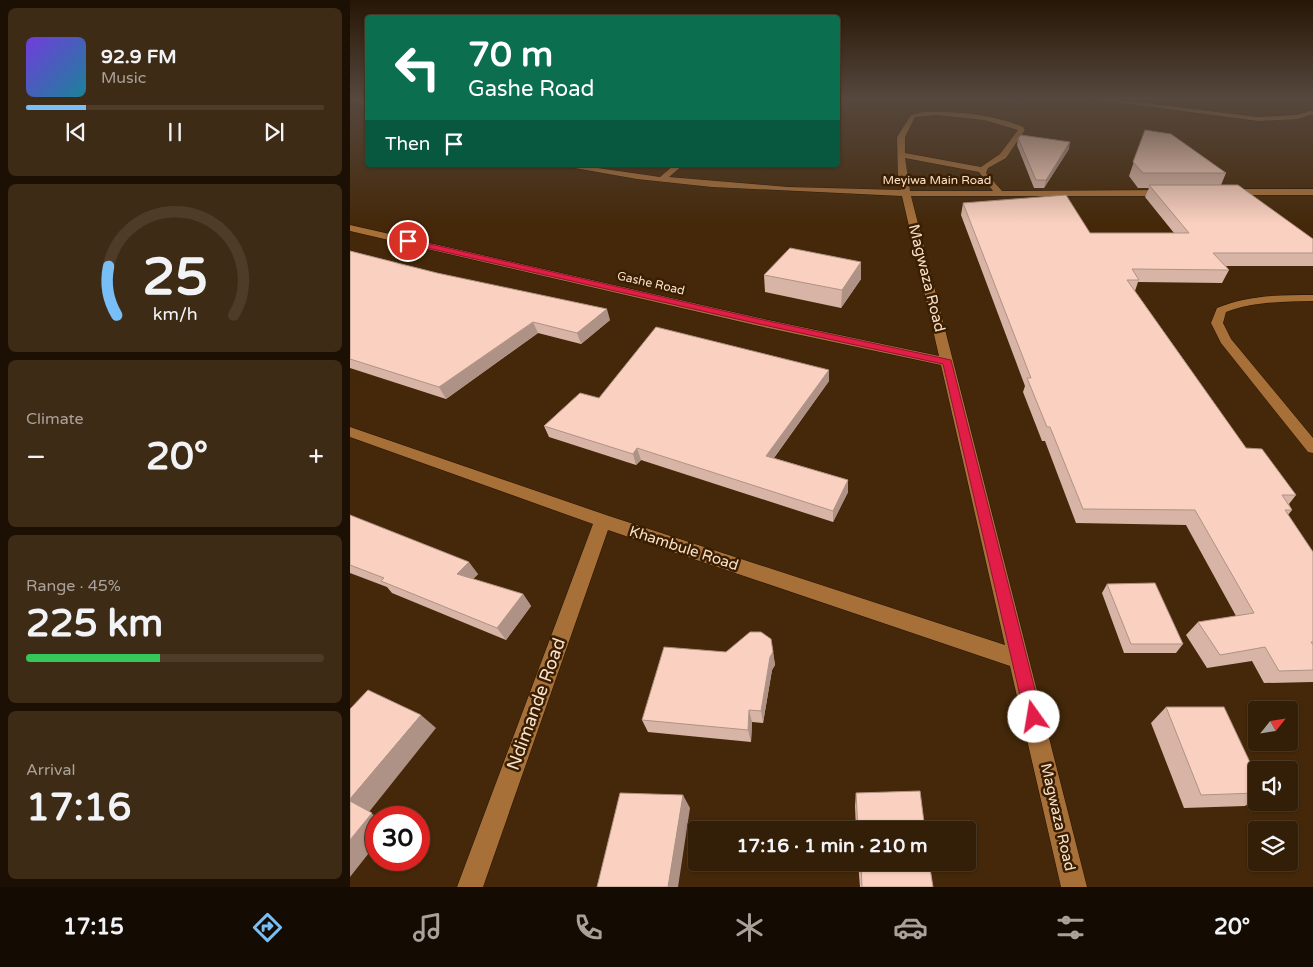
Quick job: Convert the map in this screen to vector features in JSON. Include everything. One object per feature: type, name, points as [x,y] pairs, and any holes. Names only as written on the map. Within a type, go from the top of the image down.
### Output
[{"type":"street","name":"Magwaza Road","points":[[901,140],[902,177],[1074,887]]},
{"type":"street","name":"Magwaza Road","points":[[983,170],[1002,156],[1014,140]]},
{"type":"street","points":[[901,155],[983,170],[982,173],[988,182],[999,193]]},
{"type":"street","name":"Meyiwa Main Road","points":[[576,167],[662,179],[790,189],[906,193],[1175,192]]},
{"type":"street","points":[[662,179],[677,167]]},
{"type":"street","points":[[1214,192],[1313,192]]},
{"type":"street","name":"Gashe Road","points":[[350,228],[759,322],[947,362]]},
{"type":"street","points":[[1313,298],[1256,299],[1235,303],[1222,310],[1217,323],[1225,340],[1313,448]]},
{"type":"street","name":"Khambule Road","points":[[350,432],[602,521],[1020,660]]},
{"type":"street","name":"Ndimande Road","points":[[470,887],[602,521]]},
{"type":"building","points":[[1019,140],[1070,142],[1046,180],[1036,180]]},
{"type":"building","points":[[1141,140],[1180,140],[1226,173],[1143,173],[1133,162]]},
{"type":"building","points":[[1149,185],[1238,185],[1313,239],[1313,253],[1213,253],[1229,270],[1132,269],[1139,280],[1127,280],[1246,448],[1262,449],[1296,495],[1282,495],[1292,510],[1285,510],[1313,552],[1313,642],[1311,642],[1313,645],[1313,670],[1279,671],[1265,647],[1220,655],[1198,622],[1254,613],[1195,510],[1083,509],[1050,427],[1047,427],[1027,378],[1031,378],[963,203],[1066,195],[1090,233],[1189,233]]},
{"type":"building","points":[[790,248],[861,262],[842,290],[764,275]]},
{"type":"building","points":[[350,251],[437,273],[607,309],[577,333],[533,322],[439,387],[350,359]]},
{"type":"building","points":[[656,327],[829,370],[766,456],[848,480],[833,511],[637,448],[633,454],[544,426],[580,393],[599,398]]},
{"type":"building","points":[[350,515],[469,562],[457,574],[523,594],[497,628],[381,581],[384,578],[350,565]]},
{"type":"building","points":[[1155,583],[1183,644],[1131,644],[1107,584]]},
{"type":"building","points":[[750,632],[761,632],[771,639],[773,652],[770,657],[761,711],[749,710],[748,730],[642,720],[664,647],[726,652]]},
{"type":"building","points":[[368,690],[421,715],[350,799],[350,709]]},
{"type":"building","points":[[1166,707],[1224,707],[1249,761],[1248,793],[1201,795]]},
{"type":"building","points":[[920,791],[924,821],[858,821],[856,793]]},
{"type":"building","points":[[620,793],[683,795],[668,887],[597,887]]},
{"type":"building","points":[[350,801],[365,809],[365,822],[350,840]]},
{"type":"building","points":[[861,871],[930,871],[933,887],[862,887]]},
{"type":"route","points":[[408,241],[759,322],[947,362],[1034,717]]}]
